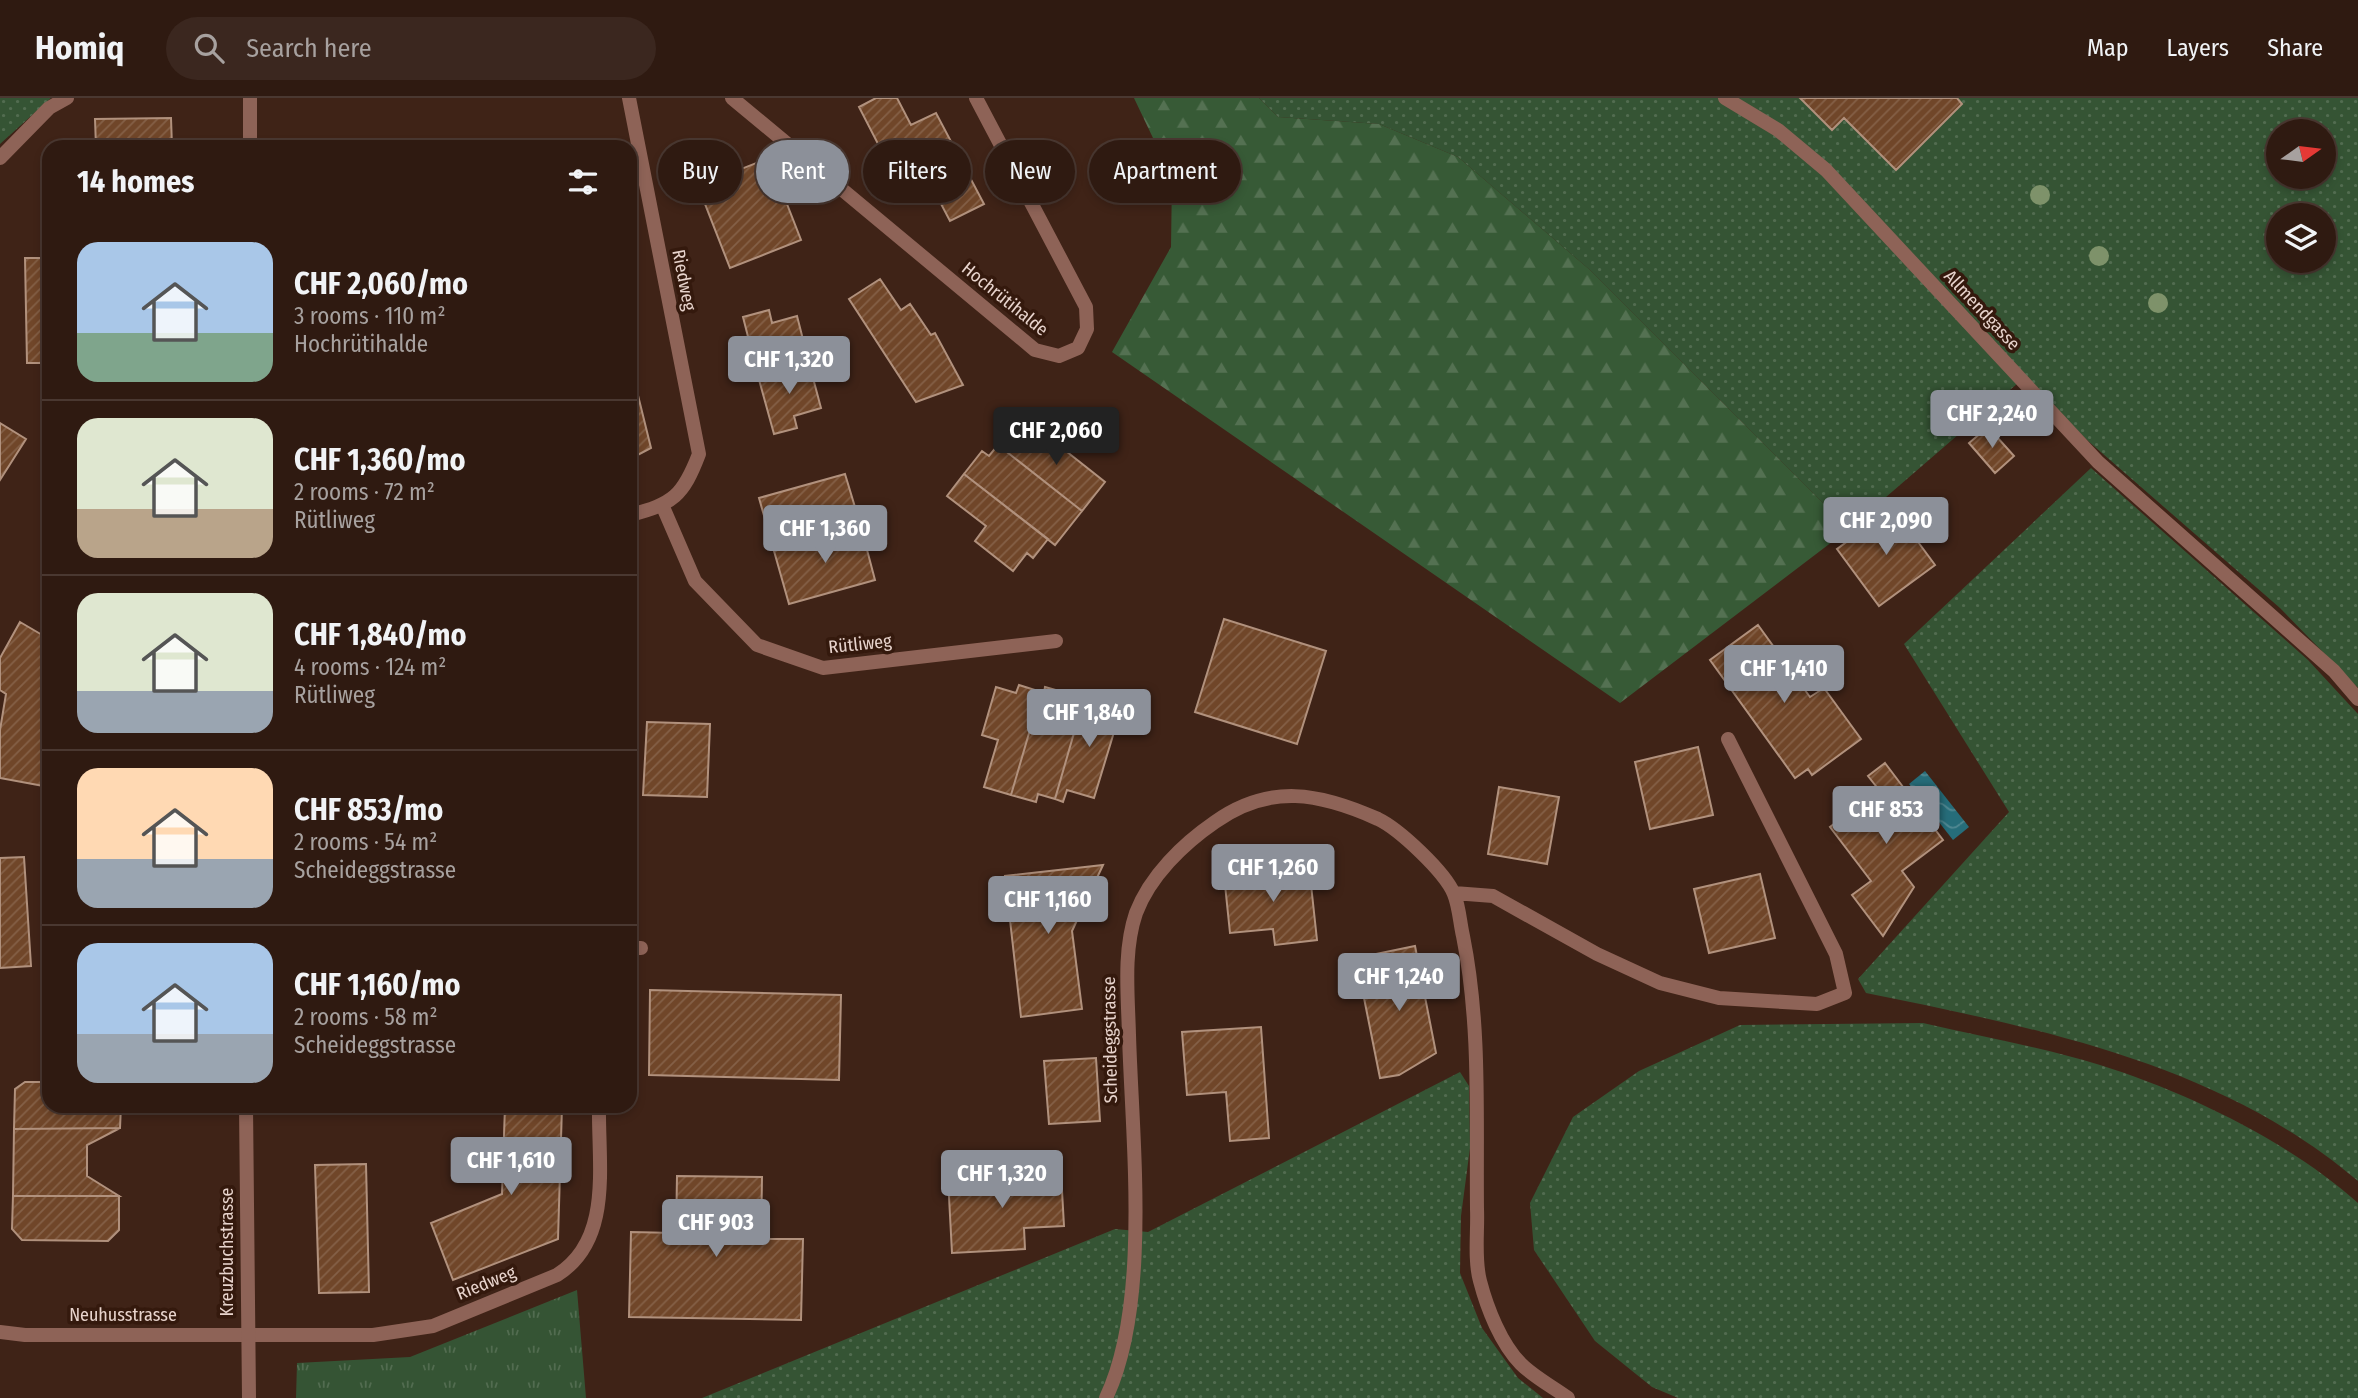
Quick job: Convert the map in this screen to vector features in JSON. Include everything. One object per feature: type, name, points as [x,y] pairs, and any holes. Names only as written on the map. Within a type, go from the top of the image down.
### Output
[{"type":"street","points":[[0,158],[49,108],[67,98]]},
{"type":"street","points":[[250,98],[250,140]]},
{"type":"street","name":"Riedweg","points":[[629,98],[699,454],[688,482],[663,507]]},
{"type":"street","name":"Hochrütihalde","points":[[732,98],[1035,350],[1059,356],[1078,348],[1087,329],[1086,307],[976,98]]},
{"type":"street","name":"Allmendgasse","points":[[1725,98],[1778,130],[1826,170],[2098,462],[2334,671],[2358,699]]},
{"type":"street","points":[[637,513],[663,507]]},
{"type":"street","name":"Rütliweg","points":[[663,507],[695,582],[757,645],[823,668],[1056,642]]},
{"type":"street","points":[[1454,893],[1493,896],[1597,954],[1660,983],[1718,998],[1817,1004],[1845,993],[1836,954],[1728,739]]},
{"type":"street","name":"Scheideggstrasse","points":[[1106,1398],[1118,1373],[1130,1314],[1134,1240],[1128,960],[1136,912],[1166,864],[1194,837],[1228,813],[1263,797],[1307,795],[1342,803],[1389,825],[1418,850],[1454,893],[1470,972],[1476,1057],[1479,1277],[1493,1318],[1520,1363],[1568,1398]]},
{"type":"street","name":"Kreuzbuchstrasse","points":[[246,1113],[246,1336],[249,1398]]},
{"type":"street","name":"Riedweg","points":[[246,1336],[273,1333],[373,1335],[433,1326],[557,1275],[575,1264],[594,1232],[599,1113]]},
{"type":"street","name":"Neuhusstrasse","points":[[0,1332],[25,1335],[246,1336]]},
{"type":"green space","points":[[0,98],[51,98],[0,144]]},
{"type":"green space","points":[[1134,98],[1259,98],[1278,117],[1379,124],[1458,157],[1590,270],[1849,529],[1620,703],[1112,352],[1171,247],[1172,203],[1241,203],[1241,140],[1154,140]]},
{"type":"green space","points":[[1259,98],[2358,98],[2358,688],[2280,608],[2087,440],[2025,377],[1849,529],[1590,270],[1458,157],[1379,124],[1278,117]]},
{"type":"green space","points":[[2091,468],[2308,660],[2358,714],[2358,1181],[2305,1141],[2248,1107],[2187,1079],[2125,1056],[2061,1037],[1866,993],[1858,979],[2009,812],[1904,644]]},
{"type":"green space","points":[[1923,1023],[2035,1047],[2167,1089],[2236,1121],[2269,1140],[2331,1181],[2358,1203],[2358,1398],[1678,1398],[1652,1387],[1595,1341],[1534,1250],[1530,1203],[1573,1117],[1639,1071],[1740,1025]]},
{"type":"green space","points":[[1460,1072],[1469,1086],[1470,1148],[1461,1216],[1460,1273],[1482,1328],[1518,1378],[1543,1398],[702,1398],[1115,1229],[1148,1232]]},
{"type":"green space","points":[[577,1290],[586,1398],[296,1398],[297,1363],[410,1357]]},
{"type":"water","points":[[1925,771],[1969,827],[1953,840],[1909,784]]},
{"type":"building","points":[[876,98],[897,98],[911,125],[936,113],[950,140],[876,140],[859,107]]},
{"type":"building","points":[[1800,98],[1957,98],[1962,104],[1896,170],[1844,118],[1832,130]]},
{"type":"building","points":[[171,118],[172,140],[96,140],[95,119]]},
{"type":"building","points":[[756,163],[756,203],[787,203],[801,240],[730,268],[705,203],[742,203],[742,169]]},
{"type":"building","points":[[971,179],[984,204],[950,221],[941,203],[971,203]]},
{"type":"building","points":[[25,258],[42,258],[42,363],[27,363]]},
{"type":"building","points":[[880,279],[901,310],[910,304],[931,335],[935,333],[963,385],[916,402],[849,299]]},
{"type":"building","points":[[769,310],[772,323],[797,316],[809,363],[758,376],[743,317]]},
{"type":"building","points":[[809,363],[821,408],[794,416],[797,428],[774,434],[758,376]]},
{"type":"building","points":[[637,391],[651,448],[637,455]]},
{"type":"building","points":[[0,423],[26,439],[0,480]]},
{"type":"building","points":[[1033,425],[1105,482],[1082,511],[998,445],[1004,438],[1016,448]]},
{"type":"building","points":[[1988,427],[2014,456],[1995,473],[1969,443]]},
{"type":"building","points":[[998,445],[1082,511],[1055,545],[964,474],[982,451],[989,456]]},
{"type":"building","points":[[845,474],[861,527],[774,551],[759,498]]},
{"type":"building","points":[[964,474],[1048,539],[1033,558],[1027,553],[1013,571],[975,541],[986,526],[947,496]]},
{"type":"building","points":[[1893,508],[1935,565],[1879,606],[1837,549]]},
{"type":"building","points":[[861,527],[875,580],[789,604],[774,551]]},
{"type":"building","points":[[1224,619],[1326,651],[1297,744],[1195,712]]},
{"type":"building","points":[[20,622],[42,635],[42,786],[0,778],[0,730],[6,694],[0,690],[0,658]]},
{"type":"building","points":[[1758,625],[1810,697],[1824,688],[1861,739],[1812,775],[1808,769],[1795,778],[1710,660]]},
{"type":"building","points":[[1019,685],[1041,692],[1011,795],[984,787],[998,740],[982,735],[996,687],[1016,693]]},
{"type":"building","points":[[1045,687],[1084,698],[1055,799],[1038,794],[1036,802],[1011,795],[1041,692],[1044,693]]},
{"type":"building","points":[[1084,698],[1121,709],[1094,798],[1067,790],[1063,802],[1055,799]]},
{"type":"building","points":[[647,722],[710,724],[707,797],[643,795]]},
{"type":"building","points":[[1698,747],[1713,815],[1650,829],[1635,762]]},
{"type":"building","points":[[1885,763],[1943,840],[1902,871],[1914,887],[1883,936],[1852,895],[1871,881],[1830,827],[1879,790],[1868,776]]},
{"type":"building","points":[[1499,787],[1559,797],[1547,864],[1488,854]]},
{"type":"building","points":[[24,857],[31,966],[0,968],[0,858]]},
{"type":"building","points":[[1103,865],[1072,931],[1082,1009],[1021,1017],[1005,876]]},
{"type":"building","points":[[1309,866],[1317,940],[1275,945],[1273,929],[1230,933],[1224,875]]},
{"type":"building","points":[[1760,874],[1775,938],[1709,953],[1694,889]]},
{"type":"building","points":[[1415,946],[1436,1053],[1399,1075],[1380,1078],[1364,998],[1378,995],[1371,955]]},
{"type":"building","points":[[650,990],[841,995],[839,1080],[649,1075]]},
{"type":"building","points":[[1261,1027],[1269,1138],[1230,1141],[1226,1092],[1187,1095],[1182,1032]]},
{"type":"building","points":[[1096,1058],[1100,1121],[1049,1124],[1044,1061]]},
{"type":"building","points":[[25,1082],[42,1082],[42,1113],[121,1113],[120,1128],[14,1129],[15,1089]]},
{"type":"building","points":[[505,1113],[562,1113],[558,1239],[453,1280],[431,1223],[502,1194]]},
{"type":"building","points":[[120,1128],[87,1145],[87,1176],[119,1196],[13,1196],[14,1129]]},
{"type":"building","points":[[366,1164],[369,1292],[319,1293],[315,1165]]},
{"type":"building","points":[[1061,1173],[1064,1226],[1024,1228],[1025,1249],[952,1253],[948,1178]]},
{"type":"building","points":[[677,1176],[762,1177],[761,1239],[803,1239],[801,1320],[629,1317],[631,1232],[676,1233]]},
{"type":"building","points":[[13,1196],[119,1196],[119,1230],[108,1241],[22,1240],[12,1229]]}]
